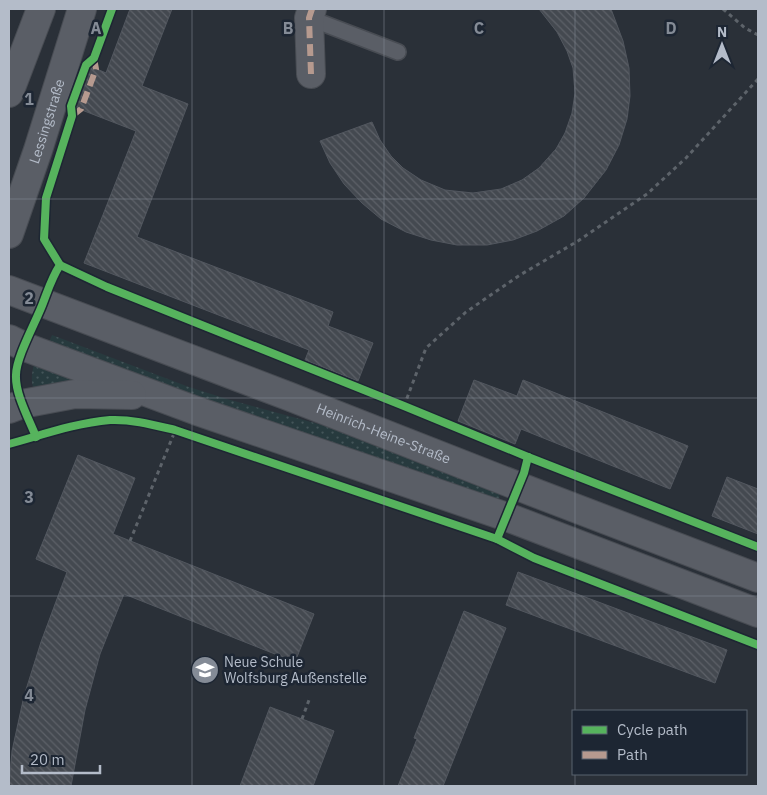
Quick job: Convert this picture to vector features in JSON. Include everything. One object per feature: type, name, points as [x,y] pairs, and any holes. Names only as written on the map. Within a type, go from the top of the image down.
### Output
[{"type":"street","points":[[9,93],[41,9]]},
{"type":"street","name":"Lessingstraße","points":[[9,234],[38,150],[82,9]]},
{"type":"street","points":[[311,13],[311,74]]},
{"type":"street","name":"Heinrich-Heine-Straße","points":[[9,290],[758,578]]},
{"type":"street","points":[[9,339],[156,397],[507,517],[758,613]]},
{"type":"street","points":[[9,409],[22,404],[75,394],[116,394],[156,397]]},
{"type":"lane","points":[[311,13],[398,52]]},
{"type":"path","points":[[722,9],[745,28],[758,35]]},
{"type":"path","points":[[404,406],[426,348],[432,342],[466,312],[520,275],[578,241],[646,194],[686,158],[758,79]]},
{"type":"path","points":[[395,402],[413,410]]},
{"type":"path","points":[[130,541],[171,429],[184,433]]},
{"type":"path","points":[[302,719],[309,700]]},
{"type":"green space","points":[[52,335],[189,387],[322,425],[500,493],[499,500],[427,474],[186,395],[49,342]]},
{"type":"green space","points":[[34,364],[83,382],[63,382],[33,387]]},
{"type":"building","points":[[130,9],[172,9],[142,86],[188,104],[137,237],[333,312],[328,326],[373,343],[358,381],[305,360],[309,350],[84,263],[136,131],[74,107],[90,66],[106,73]]},
{"type":"building","points":[[539,9],[611,9],[623,41],[629,68],[630,96],[627,119],[619,145],[606,170],[584,198],[564,216],[537,231],[513,240],[487,245],[457,245],[431,240],[406,232],[381,219],[344,184],[330,163],[320,141],[372,122],[380,140],[391,156],[403,168],[421,180],[445,190],[473,193],[501,189],[522,180],[539,168],[556,149],[565,133],[572,113],[575,93],[573,68],[557,32]]},
{"type":"building","points":[[474,380],[517,396],[523,380],[688,446],[670,489],[521,429],[515,444],[458,421]]},
{"type":"building","points":[[78,455],[135,478],[113,534],[314,614],[295,662],[124,594],[100,654],[85,710],[71,786],[9,786],[12,751],[24,696],[41,642],[67,572],[36,559]]},
{"type":"building","points":[[727,477],[758,489],[758,534],[712,516]]},
{"type":"building","points":[[518,572],[727,650],[715,683],[506,605]]},
{"type":"building","points":[[464,611],[506,628],[443,786],[398,786],[417,739],[414,738]]},
{"type":"building","points":[[270,707],[334,731],[313,786],[240,786]]},
{"type":"marked path","points":[[311,74],[309,18],[312,9]]},
{"type":"marked path","points":[[72,116],[81,109],[96,69],[94,58]]},
{"type":"cycle path","points":[[36,437],[20,398],[16,375],[19,359],[52,279],[60,265],[44,239],[46,198],[72,116],[71,106],[86,65],[94,58],[112,9]]},
{"type":"cycle path","points":[[60,265],[107,287],[528,457],[758,547]]},
{"type":"cycle path","points":[[9,444],[71,427],[110,420],[135,421],[175,430],[497,539],[534,558],[758,645]]},
{"type":"cycle path","points":[[497,539],[524,473],[528,457]]},
{"type":"place","name":"Neue Schule Wolfsburg Außenstelle","points":[[205,670]]}]
